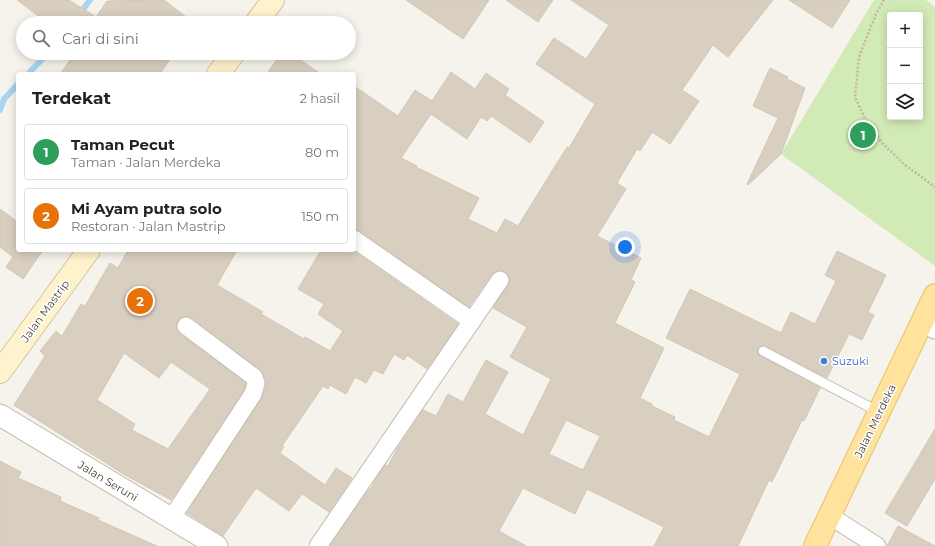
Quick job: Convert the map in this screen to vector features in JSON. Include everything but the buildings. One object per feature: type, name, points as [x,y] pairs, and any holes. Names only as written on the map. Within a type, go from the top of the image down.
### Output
[{"type":"main road","points":[[261,16],[273,0]]},
{"type":"main road","points":[[220,72],[229,60]]},
{"type":"main road","name":"Jalan Mastrip","points":[[0,372],[88,252]]},
{"type":"main road","name":"Jalan Merdeka","points":[[815,546],[879,412],[929,324],[935,295]]},
{"type":"street","points":[[356,240],[472,321]]},
{"type":"street","points":[[318,546],[500,280]]},
{"type":"street","points":[[171,519],[253,394],[256,383],[254,377],[186,326]]},
{"type":"street","name":"Jalan Seruni","points":[[0,415],[217,546]]},
{"type":"street","points":[[830,516],[877,546]]},
{"type":"lane","points":[[763,351],[879,412]]},
{"type":"path","points":[[884,0],[876,14],[859,57],[856,97],[866,119],[882,143],[905,165],[935,187]]},
{"type":"green space","points":[[874,0],[926,0],[935,7],[935,266],[781,154]]},
{"type":"waterway","points":[[78,16],[90,0]]},
{"type":"waterway","points":[[30,72],[41,60]]},
{"type":"waterway","points":[[0,110],[4,99],[16,86]]},
{"type":"place","name":"Taman Pecut","points":[[863,135]]},
{"type":"place","name":"Mi Ayam putra solo","points":[[140,301]]},
{"type":"place","name":"Suzuki","points":[[824,361]]}]
